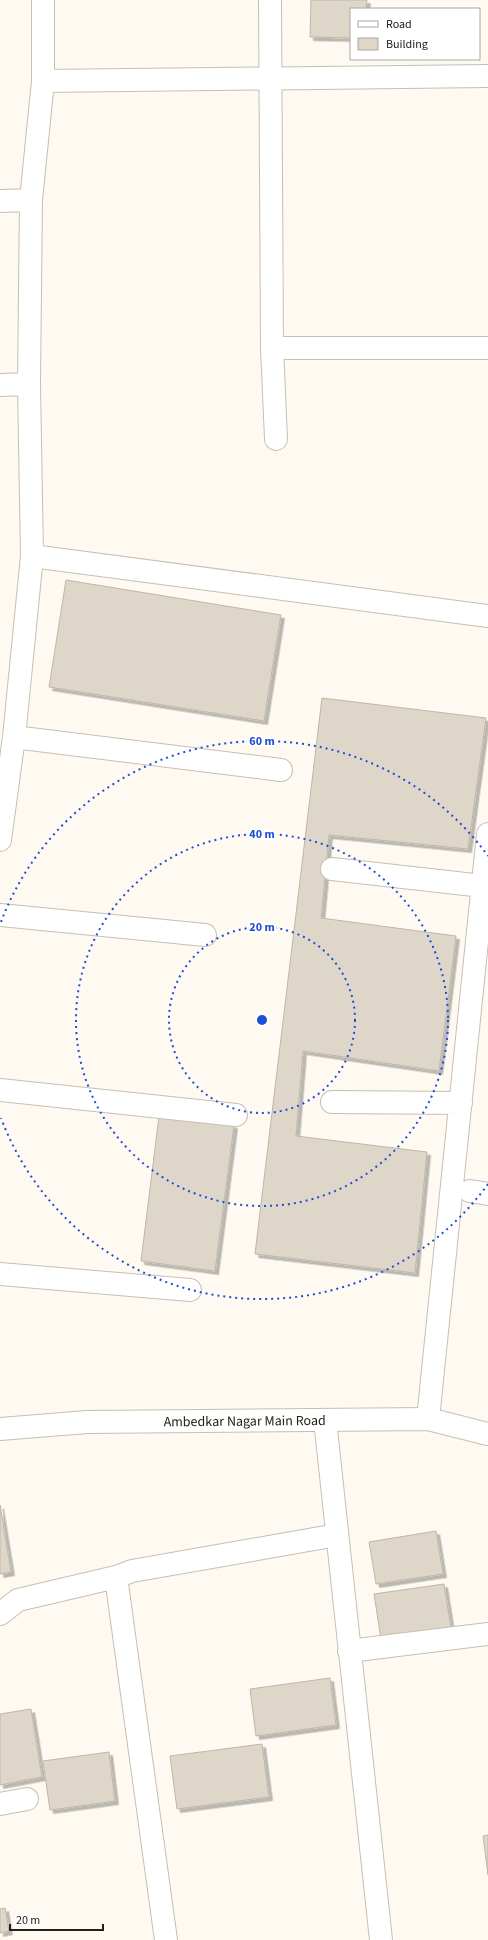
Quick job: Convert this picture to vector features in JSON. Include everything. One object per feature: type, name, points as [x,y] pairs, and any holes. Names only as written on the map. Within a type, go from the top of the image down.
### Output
[{"type":"street","points":[[0,840],[14,736],[32,556],[29,384],[32,200],[43,81],[43,0]]},
{"type":"street","points":[[270,0],[269,78],[272,348],[276,439]]},
{"type":"street","points":[[43,81],[488,76]]},
{"type":"street","points":[[0,201],[32,200]]},
{"type":"street","points":[[272,348],[488,348]]},
{"type":"street","points":[[0,385],[29,384]]},
{"type":"street","points":[[32,556],[488,616]]},
{"type":"street","points":[[14,736],[281,770]]},
{"type":"street","points":[[428,1419],[488,834]]},
{"type":"street","points":[[332,869],[483,886]]},
{"type":"street","points":[[0,915],[205,935]]},
{"type":"street","points":[[0,1090],[236,1115]]},
{"type":"street","points":[[332,1102],[461,1103]]},
{"type":"street","points":[[0,1274],[190,1290]]},
{"type":"street","name":"Ambedkar Nagar Main Road","points":[[0,1430],[87,1422],[428,1419],[488,1434]]},
{"type":"street","points":[[325,1420],[381,1940]]},
{"type":"street","points":[[0,1614],[18,1600],[132,1571],[337,1535]]},
{"type":"street","points":[[116,1576],[166,1940]]},
{"type":"street","points":[[349,1651],[488,1634]]},
{"type":"street","points":[[0,1804],[27,1799]]},
{"type":"building","points":[[311,0],[367,0],[366,8],[350,8],[350,38],[310,37]]},
{"type":"building","points":[[66,580],[281,615],[264,721],[49,687]]},
{"type":"building","points":[[322,698],[486,718],[468,849],[329,835],[321,918],[456,936],[439,1071],[303,1051],[296,1136],[427,1152],[415,1273],[255,1254]]},
{"type":"building","points":[[159,1116],[234,1125],[215,1271],[141,1261]]},
{"type":"building","points":[[0,1505],[11,1572],[0,1574]]},
{"type":"building","points":[[436,1531],[443,1574],[376,1584],[369,1542]]},
{"type":"building","points":[[444,1584],[451,1628],[381,1639],[374,1594]]},
{"type":"building","points":[[330,1678],[336,1725],[256,1736],[250,1689]]},
{"type":"building","points":[[31,1709],[42,1777],[0,1785],[0,1714]]},
{"type":"building","points":[[262,1744],[269,1797],[177,1809],[170,1756]]},
{"type":"building","points":[[109,1752],[115,1801],[50,1810],[43,1761]]},
{"type":"building","points":[[488,1835],[488,1875],[483,1836]]},
{"type":"building","points":[[5,1908],[9,1931],[0,1933],[0,1909]]}]
